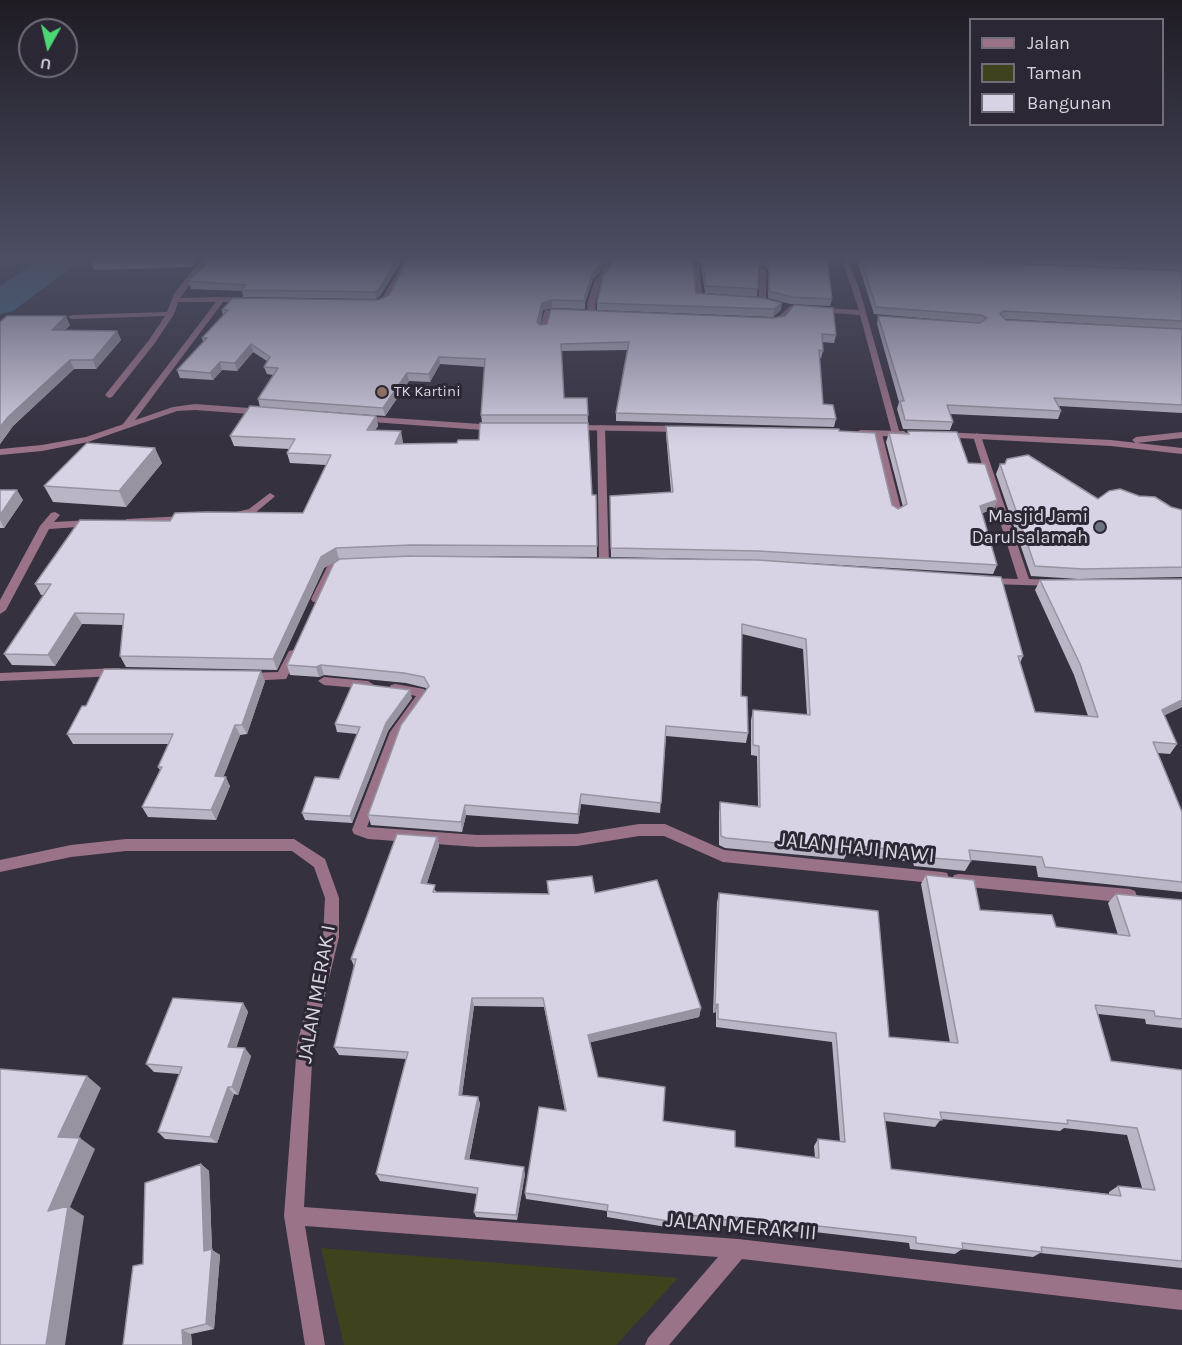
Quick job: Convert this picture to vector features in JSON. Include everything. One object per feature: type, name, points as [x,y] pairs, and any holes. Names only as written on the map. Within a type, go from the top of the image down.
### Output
[{"type":"street","points":[[109,395],[152,342],[166,320]]},
{"type":"street","points":[[126,426],[206,320]]},
{"type":"street","points":[[543,328],[546,320]]},
{"type":"street","points":[[761,321],[779,320]]},
{"type":"street","points":[[865,320],[896,434]]},
{"type":"street","points":[[0,452],[42,448],[79,441],[176,409],[195,407],[269,412]]},
{"type":"street","points":[[348,418],[472,428],[507,428]]},
{"type":"street","points":[[566,428],[691,429]]},
{"type":"street","points":[[592,562],[610,562],[601,428]]},
{"type":"street","points":[[854,433],[919,435]]},
{"type":"street","points":[[878,434],[897,513]]},
{"type":"street","points":[[931,435],[1111,443],[1182,451]]},
{"type":"street","points":[[1111,443],[1182,435]]},
{"type":"street","points":[[977,436],[1025,583]]},
{"type":"street","points":[[224,517],[252,511],[270,496]]},
{"type":"street","points":[[0,610],[45,526],[55,515]]},
{"type":"street","points":[[117,522],[200,518]]},
{"type":"street","points":[[45,526],[105,523]]},
{"type":"street","points":[[313,608],[334,566],[361,563]]},
{"type":"street","points":[[978,580],[1067,585]]},
{"type":"street","points":[[237,676],[282,676],[300,638]]},
{"type":"street","points":[[0,677],[83,672],[132,672]]},
{"type":"street","name":"JALAN HAJI NAWI","points":[[324,681],[406,689],[420,692],[423,695],[396,732],[359,830],[368,833],[477,841],[577,840],[639,830],[665,831],[723,856],[1147,898]]},
{"type":"street","name":"JALAN MERAK I","points":[[0,866],[71,851],[126,845],[294,845],[320,863],[332,898],[331,937],[305,1045],[294,1216],[315,1345]]},
{"type":"street","name":"JALAN MERAK III","points":[[294,1216],[738,1249],[1182,1300]]},
{"type":"street","points":[[654,1345],[738,1249]]},
{"type":"green space","points":[[321,1248],[678,1278],[616,1345],[344,1345]]},
{"type":"building","points":[[3,320],[62,320],[52,330],[117,331],[93,360],[70,360],[0,427],[0,322]]},
{"type":"building","points":[[219,320],[538,320],[540,325],[547,324],[548,320],[834,320],[836,335],[822,334],[823,351],[819,350],[823,404],[833,405],[836,419],[616,413],[629,342],[561,344],[564,398],[587,398],[588,415],[481,415],[485,359],[439,357],[429,374],[407,373],[383,408],[258,399],[278,368],[264,367],[270,357],[251,344],[235,363],[220,362],[210,373],[177,370],[207,338],[202,338]]},
{"type":"building","points":[[879,320],[980,323],[985,320],[1006,320],[1182,329],[1182,405],[1054,398],[1061,411],[947,405],[953,422],[905,420],[900,401],[904,401]]},
{"type":"building","points":[[250,406],[376,416],[367,430],[401,431],[395,444],[457,443],[458,440],[479,440],[480,423],[588,423],[592,495],[596,495],[597,546],[411,545],[336,548],[321,557],[273,659],[120,656],[124,614],[75,613],[48,655],[4,654],[51,584],[35,584],[80,520],[170,521],[175,513],[303,513],[331,455],[287,453],[295,439],[230,436]]},
{"type":"building","points":[[666,426],[839,429],[839,431],[875,433],[892,505],[898,509],[907,504],[889,433],[957,432],[968,463],[985,464],[997,500],[980,506],[997,565],[758,551],[611,548],[610,496],[673,492]]},
{"type":"building","points":[[87,443],[155,448],[119,491],[44,486]]},
{"type":"building","name":"Masjid Jami Darulsalamah","points":[[1028,455],[1098,499],[1109,491],[1120,489],[1139,496],[1155,497],[1171,507],[1182,510],[1182,567],[1083,569],[1035,566],[1000,464],[1005,464],[1007,459]]},
{"type":"building","points":[[0,490],[17,490],[0,515]]},
{"type":"building","points":[[411,556],[758,560],[1001,577],[1023,656],[1018,656],[1035,712],[1098,717],[1080,664],[1040,580],[1182,579],[1182,700],[1162,710],[1177,744],[1153,742],[1182,812],[1182,882],[1045,867],[1042,857],[969,850],[971,861],[919,857],[918,852],[848,845],[848,850],[721,836],[720,802],[760,807],[759,746],[753,745],[753,710],[810,715],[806,639],[742,624],[741,696],[747,697],[748,733],[666,726],[661,803],[581,794],[578,814],[465,805],[461,822],[368,815],[401,725],[429,686],[424,677],[404,673],[321,665],[316,667],[287,665],[334,563],[340,559]]},
{"type":"building","points":[[104,669],[261,671],[242,725],[235,725],[215,776],[226,777],[211,810],[142,807],[162,767],[158,767],[173,734],[67,734],[82,706],[86,706]]},
{"type":"building","points":[[353,683],[410,690],[386,723],[350,816],[302,813],[315,777],[339,779],[360,727],[335,724]]},
{"type":"building","points":[[397,834],[437,837],[421,883],[435,885],[433,892],[549,894],[547,881],[592,876],[595,893],[657,880],[701,1008],[588,1035],[598,1077],[665,1087],[663,1121],[735,1131],[735,1147],[819,1158],[818,1139],[845,1142],[836,1033],[718,1019],[718,1004],[715,1005],[719,893],[878,911],[889,1037],[958,1043],[926,875],[974,880],[980,910],[1052,915],[1056,927],[1130,936],[1116,894],[1182,900],[1182,1019],[1155,1016],[1154,1011],[1095,1005],[1111,1061],[1182,1070],[1182,1261],[1041,1247],[1042,1252],[962,1243],[963,1249],[916,1243],[916,1237],[809,1225],[809,1227],[735,1217],[735,1221],[668,1212],[668,1221],[607,1211],[608,1205],[525,1193],[539,1107],[566,1111],[543,998],[472,998],[459,1095],[478,1097],[465,1159],[524,1167],[516,1215],[474,1212],[478,1188],[376,1174],[408,1052],[334,1047],[356,959],[351,959]],"holes":[[[940,1112],[1068,1124],[1067,1120],[1137,1128],[1155,1190],[1118,1186],[1121,1196],[891,1169],[884,1113],[942,1120]]]},
{"type":"building","points":[[173,998],[243,1003],[228,1047],[245,1048],[232,1087],[228,1087],[210,1137],[158,1132],[182,1067],[146,1064]]},
{"type":"building","points":[[0,1069],[87,1076],[58,1137],[80,1138],[48,1211],[68,1206],[46,1345],[0,1345]]},
{"type":"building","points":[[201,1164],[204,1251],[212,1249],[206,1324],[182,1330],[183,1345],[123,1345],[133,1266],[143,1264],[145,1183]]},
{"type":"place","name":"TK Kartini","points":[[382,392]]},
{"type":"place","name":"Masjid Jami Darulsalamah","points":[[1100,527]]}]
